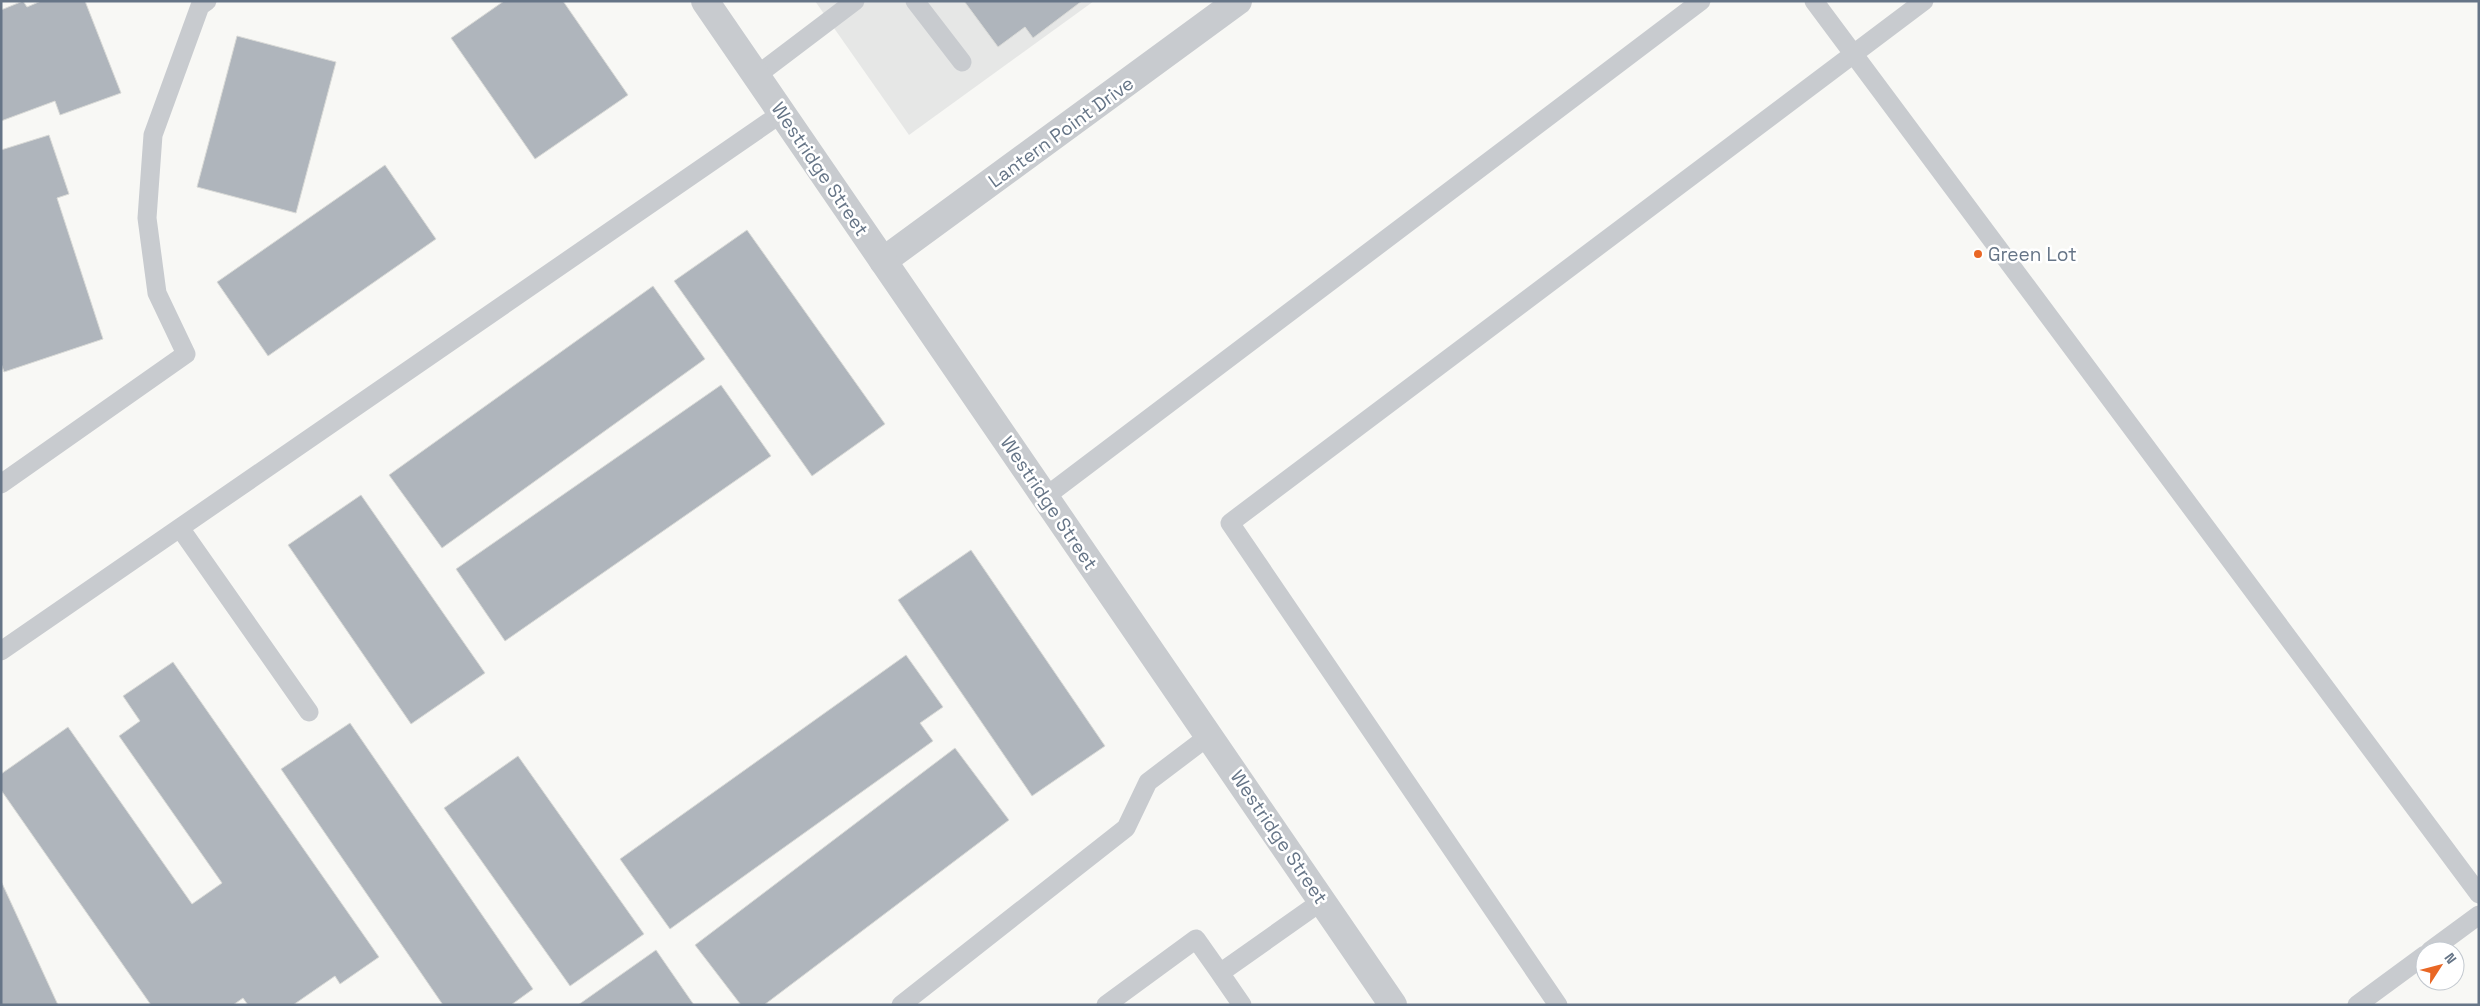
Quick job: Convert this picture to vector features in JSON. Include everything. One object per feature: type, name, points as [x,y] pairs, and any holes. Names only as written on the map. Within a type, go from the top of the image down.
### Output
[{"type":"street","name":"Westridge Street","points":[[705,1],[1394,1005]]},
{"type":"street","name":"Lantern Point Drive","points":[[883,261],[1238,1]]},
{"type":"lane","points":[[1,484],[186,354],[158,293],[147,218],[152,136],[200,6],[207,1]]},
{"type":"lane","points":[[756,76],[855,1]]},
{"type":"lane","points":[[915,1],[962,62]]},
{"type":"lane","points":[[1045,497],[1702,1]]},
{"type":"lane","points":[[1814,1],[2479,894]]},
{"type":"lane","points":[[1558,1005],[1230,523],[1924,1]]},
{"type":"lane","points":[[1,651],[782,113]]},
{"type":"lane","points":[[180,528],[309,712]]},
{"type":"lane","points":[[901,1005],[1126,828],[1148,782],[1210,735]]},
{"type":"lane","points":[[1220,973],[1322,901]]},
{"type":"lane","points":[[2444,941],[2479,915]]},
{"type":"lane","points":[[1108,1004],[1196,939],[1242,1005]]},
{"type":"lane","points":[[2357,1005],[2415,962]]},
{"type":"shaded area","points":[[815,1],[1094,1],[909,135]]},
{"type":"building","points":[[23,1],[27,7],[41,1],[85,1],[121,93],[60,115],[55,101],[1,121],[1,10]]},
{"type":"building","points":[[504,1],[563,1],[628,95],[535,159],[451,38]]},
{"type":"building","points":[[964,1],[1082,1],[1033,38],[1025,27],[998,47]]},
{"type":"building","points":[[237,36],[336,62],[296,213],[197,187]]},
{"type":"building","points":[[49,135],[69,194],[57,198],[103,339],[4,372],[1,363],[1,150]]},
{"type":"building","points":[[385,165],[436,239],[268,356],[217,282]]},
{"type":"building","points":[[747,230],[885,424],[812,476],[674,281]]},
{"type":"building","points":[[653,286],[705,359],[442,548],[389,475]]},
{"type":"building","points":[[721,385],[771,456],[505,641],[456,569]]},
{"type":"building","points":[[361,495],[485,673],[411,724],[288,545]]},
{"type":"building","points":[[971,550],[1105,746],[1032,796],[898,600]]},
{"type":"building","points":[[906,655],[943,707],[920,723],[933,741],[670,929],[620,859]]},
{"type":"building","points":[[173,662],[379,957],[340,984],[335,976],[293,1005],[248,1005],[243,998],[233,1005],[151,1005],[1,790],[1,774],[68,727],[192,904],[222,883],[119,736],[140,721],[123,696]]},
{"type":"building","points":[[350,723],[533,989],[511,1005],[443,1005],[281,769]]},
{"type":"building","points":[[955,748],[1009,820],[764,1005],[741,1005],[695,945]]},
{"type":"building","points":[[518,756],[644,934],[570,986],[444,808]]},
{"type":"building","points":[[1,881],[58,1005],[1,1005]]},
{"type":"building","points":[[656,950],[694,1005],[578,1005]]},
{"type":"place","name":"Green Lot","points":[[1978,254]]}]
